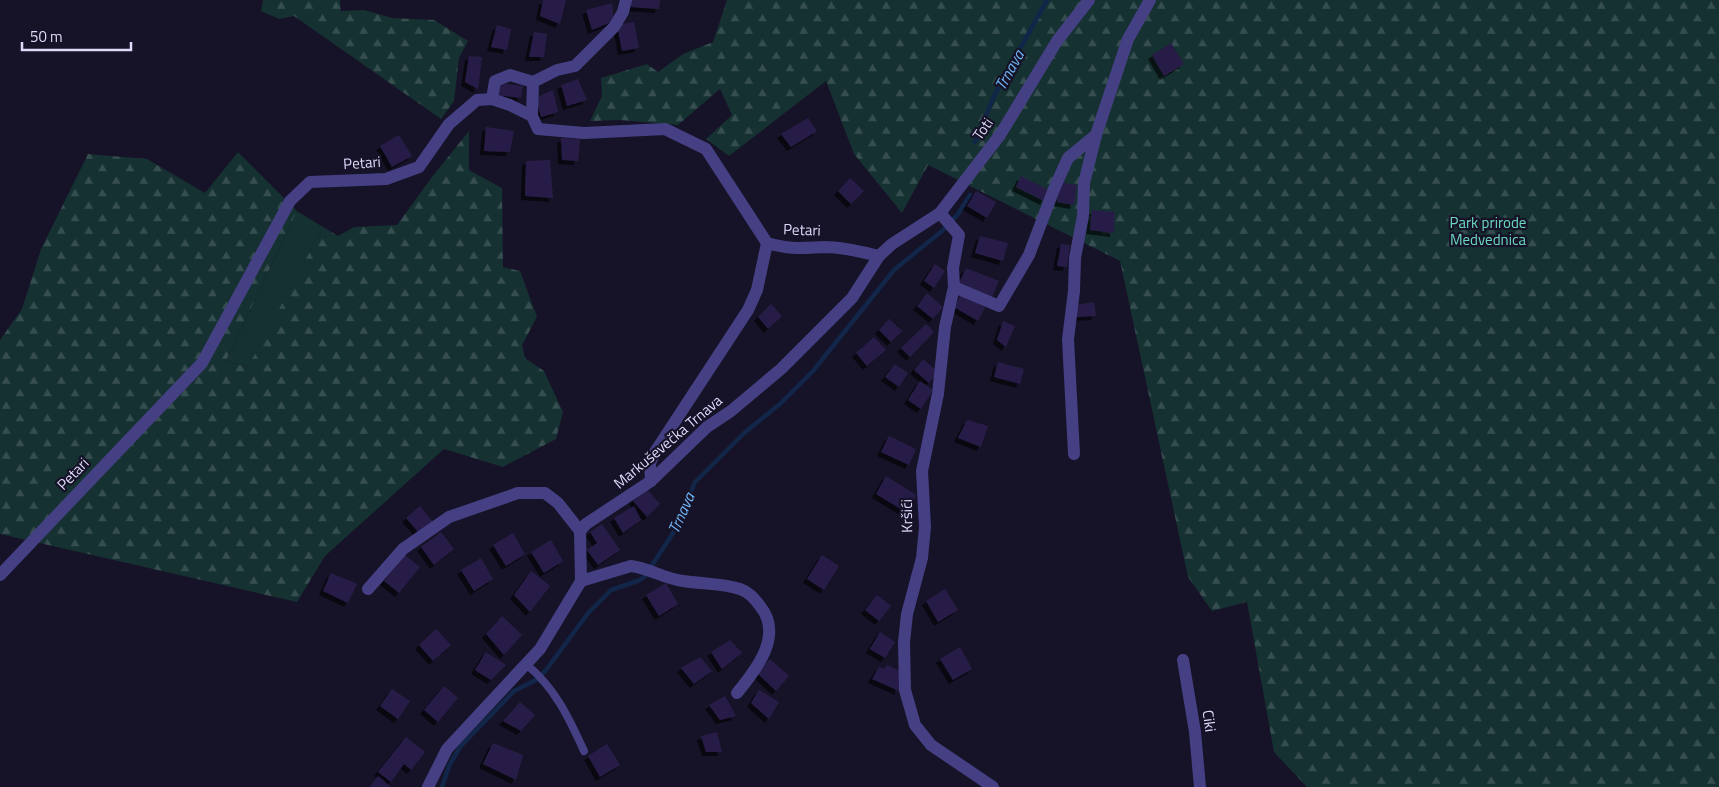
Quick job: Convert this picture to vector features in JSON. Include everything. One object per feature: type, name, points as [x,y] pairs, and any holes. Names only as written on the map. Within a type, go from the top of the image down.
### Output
[{"type":"street","points":[[492,99],[495,81],[510,76],[533,82],[557,70],[575,66],[614,27],[623,12],[626,0]]},
{"type":"street","name":"Toti","points":[[879,256],[892,244],[947,220],[1057,41],[1089,0]]},
{"type":"street","points":[[1074,454],[1068,340],[1074,291],[1075,258],[1083,216],[1084,183],[1096,136],[1128,39],[1150,0]]},
{"type":"street","points":[[532,116],[533,82]]},
{"type":"street","name":"Petari","points":[[0,575],[202,363],[290,201],[310,182],[386,179],[419,167],[450,124],[477,100],[492,99],[532,116],[538,129],[584,133],[665,129],[706,149],[767,243],[806,250],[826,247],[879,256]]},
{"type":"street","points":[[954,287],[999,306],[1029,255],[1068,158],[1096,136]]},
{"type":"street","name":"Kršići","points":[[947,220],[959,235],[953,268],[954,287],[945,327],[938,394],[922,471],[925,527],[922,558],[907,614],[904,642],[905,690],[915,724],[931,745],[993,787]]},
{"type":"street","points":[[651,481],[650,463],[654,452],[748,310],[757,290],[767,243]]},
{"type":"street","name":"Markuševečka Trnava","points":[[580,531],[586,524],[651,481],[707,427],[731,411],[806,345],[852,298],[879,256]]},
{"type":"street","points":[[368,589],[403,549],[448,517],[518,493],[545,493],[558,503],[580,531],[581,581],[540,649],[532,669],[447,750],[428,787]]},
{"type":"street","points":[[581,581],[631,566],[680,581],[741,589],[752,595],[765,612],[770,625],[768,647],[737,694]]},
{"type":"street","name":"Ciki","points":[[1183,660],[1195,732],[1200,787]]},
{"type":"lane","points":[[532,669],[544,679],[567,713],[584,751]]},
{"type":"green space","points":[[263,0],[340,0],[341,11],[364,10],[392,18],[434,20],[468,41],[459,58],[454,101],[441,119],[294,16],[279,19],[261,11]]},
{"type":"green space","name":"Park prirode Medvednica","points":[[727,0],[1719,0],[1719,787],[1307,787],[1274,752],[1247,602],[1212,611],[1188,577],[1120,261],[928,165],[902,213],[854,154],[826,81],[729,156],[706,139],[732,115],[720,89],[678,125],[620,120],[590,121],[602,96],[601,78],[647,64],[658,72],[683,54],[713,42]]},
{"type":"green space","points":[[469,131],[469,170],[502,188],[503,267],[520,271],[537,317],[522,345],[525,358],[544,371],[563,412],[556,439],[503,467],[444,449],[325,556],[297,602],[0,534],[0,340],[22,309],[41,249],[88,154],[147,159],[205,193],[238,152],[297,211],[226,361],[248,367],[323,227],[338,236],[354,227],[397,225]]},
{"type":"green space","points":[[297,211],[323,227],[249,367],[226,361]]},
{"type":"building","points":[[543,0],[566,0],[560,24],[540,16]]},
{"type":"building","points":[[631,0],[660,0],[659,9],[631,7]]},
{"type":"building","points":[[612,3],[614,21],[592,30],[586,10]]},
{"type":"building","points":[[634,22],[639,48],[622,51],[617,25]]},
{"type":"building","points":[[497,25],[511,29],[507,50],[491,47]]},
{"type":"building","points":[[534,32],[547,34],[544,57],[529,57]]},
{"type":"building","points":[[1171,43],[1184,64],[1164,76],[1152,55]]},
{"type":"building","points":[[469,56],[482,57],[478,89],[465,82]]},
{"type":"building","points":[[578,79],[587,100],[567,106],[561,85]]},
{"type":"building","points":[[499,83],[523,86],[521,98],[497,95]]},
{"type":"building","points":[[553,90],[558,112],[541,117],[536,98]]},
{"type":"building","points":[[808,118],[817,131],[791,147],[781,134]]},
{"type":"building","points":[[486,127],[514,131],[510,152],[484,151]]},
{"type":"building","points":[[399,135],[412,156],[392,167],[380,146]]},
{"type":"building","points":[[561,138],[580,139],[578,161],[562,160]]},
{"type":"building","points":[[550,160],[553,198],[525,196],[526,161]]},
{"type":"building","points":[[1021,176],[1049,190],[1044,201],[1016,187]]},
{"type":"building","points":[[850,178],[864,191],[851,204],[838,191]]},
{"type":"building","points":[[1060,182],[1077,185],[1074,205],[1057,202]]},
{"type":"building","points":[[976,191],[996,202],[987,218],[967,206]]},
{"type":"building","points":[[1092,210],[1115,212],[1114,233],[1090,230]]},
{"type":"building","points":[[980,236],[1008,243],[1003,261],[975,253]]},
{"type":"building","points":[[1061,244],[1070,245],[1067,267],[1057,266]]},
{"type":"building","points":[[935,264],[945,271],[934,288],[924,281]]},
{"type":"building","points":[[966,268],[999,281],[992,297],[959,283]]},
{"type":"building","points":[[927,293],[943,307],[933,319],[917,306]]},
{"type":"building","points":[[961,294],[985,307],[978,321],[954,307]]},
{"type":"building","points":[[1094,302],[1096,316],[1077,317],[1076,305]]},
{"type":"building","points":[[771,304],[782,316],[768,329],[758,317]]},
{"type":"building","points":[[889,319],[902,331],[891,342],[879,330]]},
{"type":"building","points":[[1003,321],[1015,326],[1006,347],[997,340]]},
{"type":"building","points":[[926,324],[934,332],[910,357],[901,348]]},
{"type":"building","points":[[874,337],[886,350],[867,366],[856,353]]},
{"type":"building","points":[[923,359],[938,372],[929,383],[914,370]]},
{"type":"building","points":[[998,362],[1024,369],[1020,384],[994,377]]},
{"type":"building","points":[[895,364],[908,373],[899,387],[885,377]]},
{"type":"building","points":[[920,381],[933,390],[921,409],[908,400]]},
{"type":"building","points":[[967,420],[988,426],[981,447],[958,438]]},
{"type":"building","points":[[889,436],[916,449],[909,465],[881,452]]},
{"type":"building","points":[[886,476],[916,495],[909,514],[876,494]]},
{"type":"building","points":[[646,488],[660,504],[647,517],[633,501]]},
{"type":"building","points":[[420,506],[433,522],[419,533],[406,518]]},
{"type":"building","points":[[634,506],[641,520],[623,533],[614,518]]},
{"type":"building","points":[[602,524],[620,550],[598,565],[587,550],[597,543],[590,532]]},
{"type":"building","points":[[441,532],[454,549],[434,565],[421,547]]},
{"type":"building","points":[[513,533],[525,554],[506,566],[493,545]]},
{"type":"building","points":[[551,540],[563,561],[544,573],[531,552]]},
{"type":"building","points":[[405,555],[420,567],[399,593],[384,581]]},
{"type":"building","points":[[822,555],[839,566],[824,590],[807,579]]},
{"type":"building","points":[[481,558],[493,579],[474,591],[461,570]]},
{"type":"building","points":[[531,571],[550,586],[530,612],[514,595]]},
{"type":"building","points":[[331,573],[357,584],[348,603],[323,591]]},
{"type":"building","points":[[666,583],[678,604],[659,616],[646,595]]},
{"type":"building","points":[[945,589],[958,610],[938,622],[926,601]]},
{"type":"building","points":[[877,595],[891,606],[879,621],[865,610]]},
{"type":"building","points":[[502,616],[522,635],[504,655],[486,634]]},
{"type":"building","points":[[436,629],[451,645],[433,661],[419,645]]},
{"type":"building","points":[[880,632],[895,642],[885,658],[870,649]]},
{"type":"building","points":[[730,640],[742,653],[722,669],[711,652]]},
{"type":"building","points":[[960,647],[972,669],[953,680],[940,659]]},
{"type":"building","points":[[486,652],[506,665],[491,680],[475,670]]},
{"type":"building","points":[[700,657],[712,671],[694,684],[681,668]]},
{"type":"building","points":[[770,659],[789,676],[776,691],[757,673]]},
{"type":"building","points":[[887,665],[900,671],[899,691],[872,679],[879,667],[884,669]]},
{"type":"building","points":[[444,686],[458,698],[438,722],[424,710]]},
{"type":"building","points":[[392,689],[410,701],[398,719],[380,706]]},
{"type":"building","points":[[759,690],[779,702],[769,719],[751,703]]},
{"type":"building","points":[[725,696],[736,716],[720,720],[709,705]]},
{"type":"building","points":[[520,702],[535,715],[521,731],[503,721]]},
{"type":"building","points":[[717,732],[722,752],[706,752],[701,736]]},
{"type":"building","points":[[406,737],[425,752],[411,770],[404,764],[391,782],[378,772]]},
{"type":"building","points":[[493,743],[523,755],[516,780],[483,764]]},
{"type":"building","points":[[607,744],[620,765],[600,777],[588,756]]},
{"type":"building","points":[[378,776],[391,787],[369,787]]},
{"type":"waterway","name":"Trnava","points":[[975,142],[994,96],[1047,0]]},
{"type":"waterway","name":"Trnava","points":[[442,787],[449,766],[460,747],[514,691],[536,680],[546,670],[589,612],[611,590],[640,580],[645,576],[675,530],[695,482],[744,433],[781,403],[813,371],[894,270],[942,231],[958,214],[970,195]]}]
